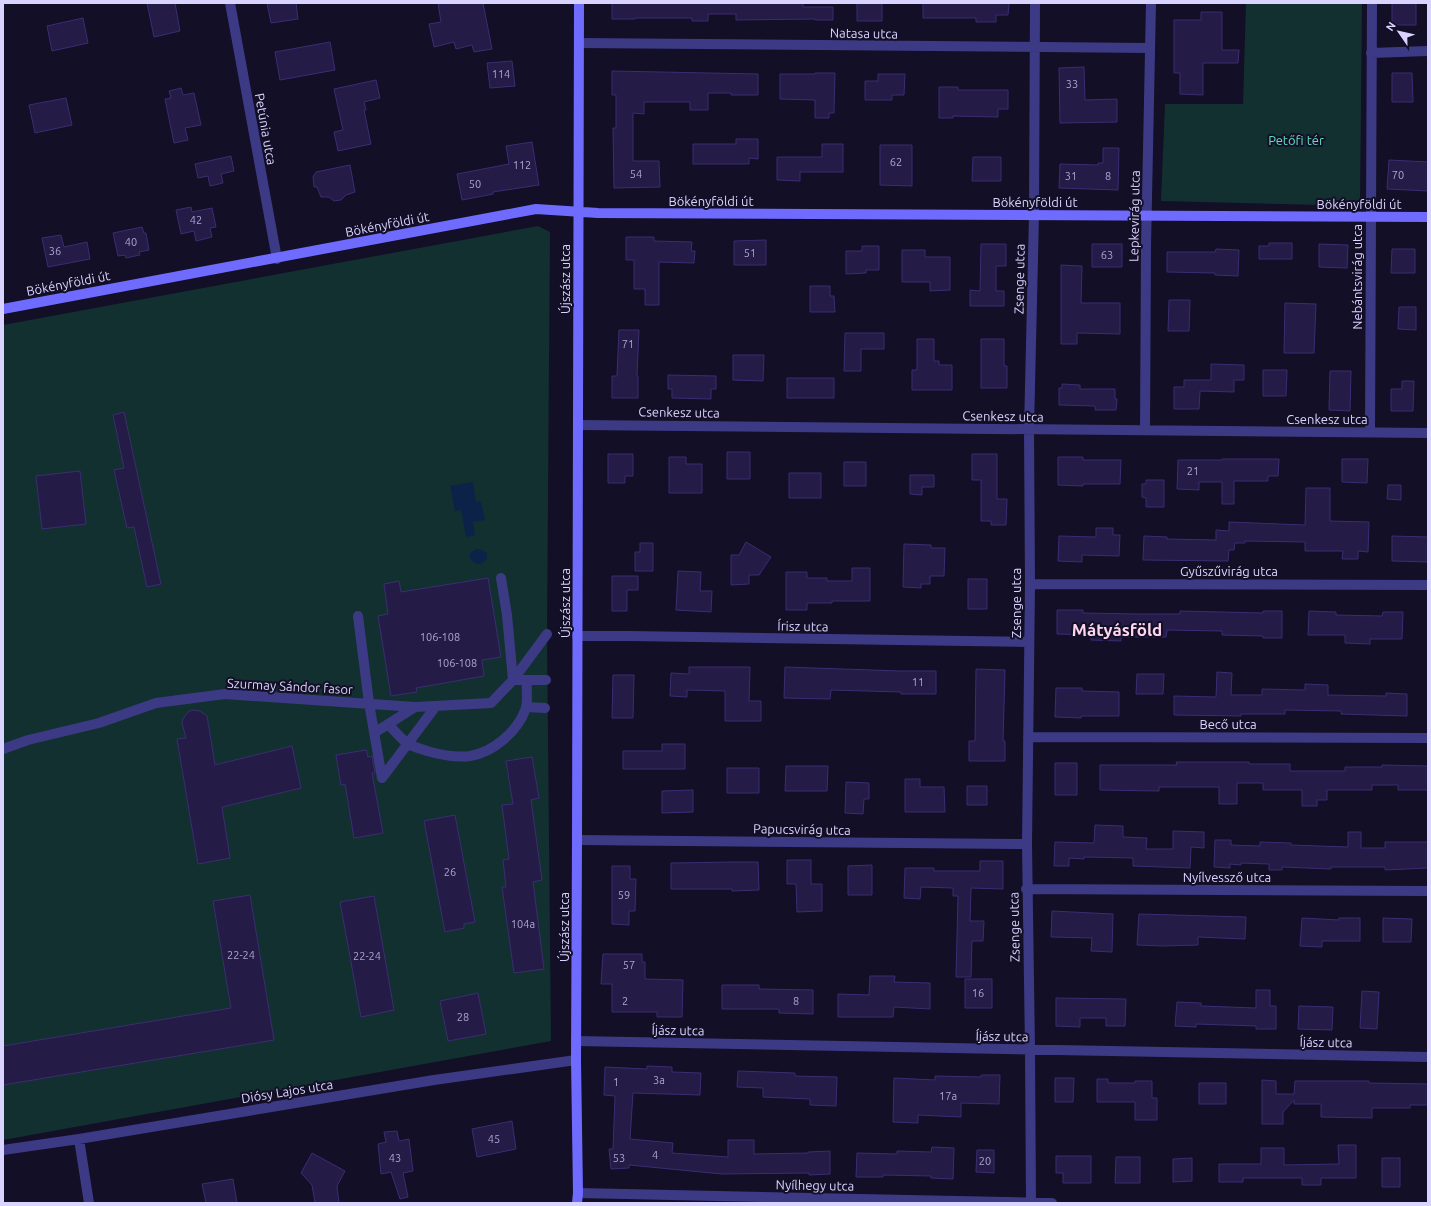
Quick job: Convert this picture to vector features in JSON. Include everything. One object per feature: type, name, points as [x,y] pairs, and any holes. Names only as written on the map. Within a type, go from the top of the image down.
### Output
[{"type":"street","name":"Petúnia utca","points":[[230,3],[276,259]]},
{"type":"street","name":"Újszász utca","points":[[578,1198],[576,1041],[578,840],[579,3]]},
{"type":"street","name":"Zsenge utca","points":[[1030,1203],[1030,1050],[1026,889],[1030,584],[1029,430],[1034,215],[1035,3]]},
{"type":"street","name":"Lepkevirág utca","points":[[1145,430],[1151,3]]},
{"type":"street","name":"Nebántsvirág utca","points":[[1370,432],[1372,3]]},
{"type":"street","name":"Natasa utca","points":[[578,43],[1150,48]]},
{"type":"street","points":[[1371,53],[1428,51]]},
{"type":"street","name":"Bökényföldi út","points":[[3,309],[536,209],[606,213],[1428,217]]},
{"type":"street","name":"Csenkesz utca","points":[[578,425],[1029,430],[1428,432]]},
{"type":"street","points":[[501,578],[507,615],[513,680],[546,680]]},
{"type":"street","name":"Gyűszűvirág utca","points":[[1030,584],[1428,585]]},
{"type":"street","points":[[358,616],[369,704],[382,778],[436,706]]},
{"type":"street","name":"Szurmay Sándor fasor","points":[[3,749],[28,740],[98,723],[156,703],[224,694],[415,707],[492,703],[513,680],[547,634]]},
{"type":"street","name":"Írisz utca","points":[[578,636],[1029,642]]},
{"type":"street","points":[[388,724],[408,744],[437,754],[471,756],[487,750],[501,742],[518,723],[526,707],[527,680]]},
{"type":"street","points":[[374,733],[415,707]]},
{"type":"street","points":[[526,707],[545,708]]},
{"type":"street","name":"Becő utca","points":[[1028,737],[1428,738]]},
{"type":"street","name":"Papucsvirág utca","points":[[578,840],[1027,844]]},
{"type":"street","name":"Nyílvessző utca","points":[[1026,889],[1428,891]]},
{"type":"street","name":"Íjász utca","points":[[576,1041],[1428,1057]]},
{"type":"street","name":"Diósy Lajos utca","points":[[3,1150],[434,1080],[576,1060]]},
{"type":"street","points":[[78,1139],[89,1203]]},
{"type":"street","name":"Nyílhegy utca","points":[[578,1198],[1052,1203]]},
{"type":"green space","name":"Petőfi tér","points":[[1246,3],[1362,3],[1360,206],[1161,201],[1165,104],[1243,104]]},
{"type":"green space","points":[[538,226],[550,232],[547,634],[551,1041],[3,1140],[3,325]]},
{"type":"water","points":[[473,482],[476,502],[481,501],[485,520],[473,522],[475,535],[466,537],[461,510],[455,511],[450,486]]},
{"type":"water","points":[[477,549],[487,553],[487,559],[480,564],[473,562],[469,557],[471,552]]},
{"type":"building","points":[[147,3],[175,3],[180,31],[154,37]]},
{"type":"building","points":[[267,3],[296,3],[298,19],[271,23]]},
{"type":"building","points":[[438,3],[483,3],[492,49],[474,52],[472,45],[456,49],[454,42],[434,47],[429,24],[441,22]]},
{"type":"building","points":[[612,3],[803,3],[803,7],[833,7],[833,20],[736,20],[736,14],[708,14],[708,21],[692,21],[692,18],[612,19]]},
{"type":"building","points":[[857,3],[882,3],[882,21],[857,21]]},
{"type":"building","points":[[923,3],[1009,3],[1008,15],[996,15],[996,22],[976,22],[976,18],[923,18]]},
{"type":"building","points":[[1392,3],[1416,3],[1416,25],[1392,25]]},
{"type":"building","points":[[1201,12],[1222,12],[1222,50],[1239,50],[1238,63],[1203,63],[1203,95],[1180,94],[1180,73],[1174,73],[1174,20],[1201,20]]},
{"type":"building","points":[[83,18],[88,43],[52,51],[47,26]]},
{"type":"building","points":[[330,42],[335,70],[280,80],[275,52]]},
{"type":"building","points":[[512,61],[515,86],[490,88],[487,63]]},
{"type":"building","points":[[1084,67],[1085,100],[1117,99],[1117,122],[1060,123],[1059,68]]},
{"type":"building","points":[[612,71],[758,74],[758,95],[708,93],[708,110],[690,110],[690,102],[644,102],[644,114],[633,113],[633,161],[659,161],[660,187],[614,188],[613,128],[616,128],[616,95],[612,95]]},
{"type":"building","points":[[835,73],[834,113],[829,113],[829,118],[815,118],[815,100],[780,99],[780,74]]},
{"type":"building","points":[[1392,73],[1412,73],[1413,102],[1392,102]]},
{"type":"building","points":[[878,74],[905,74],[904,95],[892,95],[892,100],[865,100],[865,81],[878,81]]},
{"type":"building","points":[[376,80],[380,98],[364,102],[366,110],[364,110],[371,144],[338,151],[334,132],[343,130],[334,89]]},
{"type":"building","points":[[939,87],[958,87],[958,90],[1008,90],[1008,109],[998,109],[998,117],[953,116],[953,118],[939,118]]},
{"type":"building","points":[[181,88],[183,95],[194,93],[201,125],[185,128],[188,140],[174,143],[165,99],[171,98],[169,91]]},
{"type":"building","points":[[66,98],[72,125],[35,133],[29,105]]},
{"type":"building","points":[[736,139],[758,139],[758,159],[749,158],[749,164],[693,164],[693,144],[736,144]]},
{"type":"building","points":[[532,142],[539,185],[493,192],[493,194],[462,200],[457,174],[509,164],[506,146]]},
{"type":"building","points":[[822,144],[843,144],[843,172],[800,172],[800,181],[777,180],[777,157],[822,157]]},
{"type":"building","points":[[880,145],[912,145],[912,186],[880,185]]},
{"type":"building","points":[[1103,148],[1119,148],[1118,190],[1059,188],[1060,164],[1098,165],[1098,163],[1103,163]]},
{"type":"building","points":[[231,156],[234,171],[221,174],[223,183],[210,186],[208,176],[198,178],[195,164]]},
{"type":"building","points":[[973,157],[1001,157],[1001,181],[972,181]]},
{"type":"building","points":[[1389,160],[1428,162],[1428,191],[1387,189]]},
{"type":"building","points":[[350,165],[355,192],[346,195],[341,200],[334,201],[329,197],[321,197],[317,187],[314,187],[313,177],[316,172]]},
{"type":"building","points":[[191,207],[192,212],[212,208],[216,227],[210,228],[212,237],[196,241],[194,231],[181,234],[176,210]]},
{"type":"building","points":[[142,227],[144,233],[146,233],[149,250],[139,252],[140,255],[126,258],[125,255],[118,256],[113,233]]},
{"type":"building","points":[[61,235],[64,247],[87,242],[90,259],[48,267],[42,238]]},
{"type":"building","points":[[626,237],[654,237],[654,241],[692,242],[691,251],[695,251],[694,263],[659,262],[659,305],[645,305],[645,289],[634,289],[634,260],[626,260]]},
{"type":"building","points":[[766,240],[766,265],[734,265],[734,241]]},
{"type":"building","points":[[1269,243],[1292,243],[1292,259],[1259,259],[1259,246],[1269,246]]},
{"type":"building","points":[[981,244],[1006,244],[1006,266],[996,266],[996,291],[1004,291],[1004,306],[970,306],[970,290],[980,291]]},
{"type":"building","points":[[1092,244],[1122,244],[1122,267],[1092,267]]},
{"type":"building","points":[[1319,244],[1348,245],[1347,268],[1319,267]]},
{"type":"building","points":[[862,246],[879,246],[879,270],[866,270],[866,273],[846,274],[846,251],[862,251]]},
{"type":"building","points":[[1216,249],[1239,250],[1238,276],[1215,275],[1215,273],[1167,272],[1167,252],[1215,252]]},
{"type":"building","points":[[1392,249],[1415,249],[1415,273],[1391,273]]},
{"type":"building","points":[[902,250],[925,250],[925,257],[950,257],[950,290],[930,291],[930,282],[902,282]]},
{"type":"building","points":[[1061,265],[1082,266],[1081,303],[1120,303],[1120,334],[1077,333],[1077,344],[1061,344]]},
{"type":"building","points":[[810,286],[830,286],[830,296],[834,296],[835,312],[810,312]]},
{"type":"building","points":[[1169,300],[1190,300],[1189,331],[1168,331]]},
{"type":"building","points":[[1285,303],[1316,304],[1314,353],[1284,353]]},
{"type":"building","points":[[1399,307],[1416,307],[1416,330],[1398,329]]},
{"type":"building","points":[[619,330],[639,330],[637,376],[638,398],[612,398],[612,376],[617,376]]},
{"type":"building","points":[[845,333],[884,333],[884,349],[861,349],[861,371],[844,371]]},
{"type":"building","points":[[917,339],[934,339],[934,361],[939,361],[939,365],[952,365],[952,390],[912,390],[912,370],[917,370]]},
{"type":"building","points":[[981,339],[1004,339],[1004,366],[1007,366],[1007,388],[981,388]]},
{"type":"building","points":[[733,355],[764,355],[763,381],[733,380]]},
{"type":"building","points":[[1211,364],[1244,365],[1244,380],[1234,380],[1234,392],[1200,391],[1199,409],[1174,409],[1174,387],[1184,387],[1184,380],[1211,380]]},
{"type":"building","points":[[1263,370],[1287,370],[1286,396],[1263,396]]},
{"type":"building","points":[[1330,371],[1351,371],[1350,411],[1329,410]]},
{"type":"building","points":[[668,375],[716,376],[716,389],[711,389],[711,399],[672,398],[672,389],[668,389]]},
{"type":"building","points":[[787,378],[834,378],[834,398],[787,398]]},
{"type":"building","points":[[1402,381],[1414,381],[1413,411],[1391,411],[1391,389],[1402,389]]},
{"type":"building","points":[[1062,384],[1080,385],[1080,389],[1115,389],[1115,399],[1117,399],[1116,410],[1095,410],[1095,406],[1059,405],[1059,388],[1062,388]]},
{"type":"building","points":[[124,412],[161,584],[147,587],[134,527],[127,528],[114,470],[124,468],[113,415]]},
{"type":"building","points":[[727,452],[750,452],[750,479],[727,479]]},
{"type":"building","points":[[608,454],[633,454],[633,476],[625,476],[625,483],[608,483]]},
{"type":"building","points":[[972,454],[997,454],[997,499],[1007,499],[1006,525],[991,525],[991,521],[981,521],[981,480],[972,480]]},
{"type":"building","points":[[669,457],[686,457],[686,464],[702,464],[702,493],[669,493]]},
{"type":"building","points":[[1058,457],[1083,457],[1083,460],[1121,460],[1120,484],[1083,484],[1083,486],[1058,485]]},
{"type":"building","points":[[1279,459],[1278,476],[1268,476],[1268,481],[1234,481],[1234,504],[1222,504],[1222,482],[1199,482],[1199,490],[1177,489],[1178,460]]},
{"type":"building","points":[[1342,459],[1368,459],[1367,483],[1342,482]]},
{"type":"building","points":[[844,462],[866,462],[866,486],[844,486]]},
{"type":"building","points":[[80,471],[86,524],[42,529],[36,476]]},
{"type":"building","points":[[789,473],[821,473],[821,498],[789,498]]},
{"type":"building","points":[[910,475],[934,475],[934,487],[922,487],[922,495],[910,494]]},
{"type":"building","points":[[1146,480],[1164,480],[1164,507],[1146,507],[1146,498],[1142,497],[1142,484],[1146,484]]},
{"type":"building","points":[[1388,485],[1401,485],[1401,500],[1387,499]]},
{"type":"building","points":[[1306,488],[1330,488],[1330,521],[1369,522],[1368,552],[1358,551],[1358,559],[1342,559],[1343,551],[1305,551],[1305,542],[1245,541],[1245,543],[1235,543],[1234,550],[1229,550],[1228,561],[1143,560],[1144,536],[1167,537],[1167,539],[1216,540],[1216,530],[1229,531],[1229,522],[1305,525]]},
{"type":"building","points":[[1096,528],[1113,528],[1113,535],[1120,535],[1119,556],[1082,555],[1082,562],[1058,561],[1059,536],[1096,537]]},
{"type":"building","points":[[1392,536],[1428,537],[1428,562],[1392,561]]},
{"type":"building","points":[[746,542],[771,557],[759,575],[749,575],[749,584],[731,585],[731,555],[739,555]]},
{"type":"building","points":[[640,543],[653,543],[653,571],[635,571],[635,552],[640,552]]},
{"type":"building","points":[[904,544],[931,545],[931,548],[945,548],[944,576],[930,576],[930,584],[921,584],[921,588],[903,587]]},
{"type":"building","points":[[852,568],[870,568],[870,601],[832,601],[832,603],[807,603],[807,610],[786,610],[786,572],[807,572],[807,578],[827,578],[827,581],[852,581]]},
{"type":"building","points":[[678,571],[701,572],[700,591],[712,591],[711,612],[676,610]]},
{"type":"building","points":[[612,576],[638,576],[638,590],[627,590],[627,611],[612,611]]},
{"type":"building","points":[[488,578],[501,657],[482,660],[484,676],[416,688],[417,692],[391,696],[378,616],[388,614],[384,584],[399,581],[401,592]]},
{"type":"building","points":[[968,579],[987,579],[987,609],[968,609]]},
{"type":"building","points":[[1057,610],[1083,610],[1083,613],[1137,614],[1180,614],[1180,611],[1263,613],[1263,611],[1282,611],[1282,638],[1222,635],[1222,631],[1167,630],[1166,637],[1121,637],[1121,641],[1091,640],[1091,635],[1057,634]]},
{"type":"building","points":[[1309,611],[1336,612],[1336,615],[1382,616],[1383,612],[1403,612],[1402,639],[1370,639],[1370,644],[1345,643],[1345,635],[1308,635]]},
{"type":"building","points":[[689,667],[750,667],[749,701],[761,701],[761,721],[725,721],[725,691],[687,690],[687,697],[670,696],[671,673],[689,674]]},
{"type":"building","points":[[785,667],[936,671],[936,694],[901,694],[901,692],[831,690],[830,699],[784,698]]},
{"type":"building","points":[[976,669],[1005,670],[1003,741],[1005,741],[1005,761],[969,761],[969,741],[975,741]]},
{"type":"building","points":[[1217,672],[1232,673],[1231,695],[1262,695],[1262,689],[1305,690],[1305,684],[1328,685],[1328,695],[1386,696],[1386,693],[1407,694],[1407,716],[1341,714],[1341,711],[1285,710],[1285,714],[1241,714],[1241,716],[1174,715],[1174,696],[1216,697]]},
{"type":"building","points":[[1137,674],[1164,674],[1163,694],[1136,694]]},
{"type":"building","points":[[613,675],[634,675],[633,718],[612,718]]},
{"type":"building","points":[[1056,688],[1082,688],[1082,691],[1119,692],[1119,716],[1081,716],[1081,718],[1055,717]]},
{"type":"building","points":[[192,710],[200,711],[207,716],[215,765],[292,746],[301,788],[222,807],[230,858],[198,864],[177,739],[186,738],[182,723],[188,712]]},
{"type":"building","points":[[662,744],[685,744],[685,769],[623,769],[623,751],[662,751]]},
{"type":"building","points":[[366,750],[368,757],[372,756],[375,773],[372,773],[383,833],[354,838],[345,784],[341,785],[336,755]]},
{"type":"building","points":[[532,757],[539,798],[531,800],[542,880],[533,882],[544,969],[514,973],[502,887],[506,887],[503,860],[509,859],[502,805],[513,804],[506,761]]},
{"type":"building","points":[[1176,762],[1249,762],[1249,764],[1290,764],[1290,771],[1345,771],[1345,767],[1382,767],[1382,765],[1428,766],[1428,790],[1398,790],[1398,785],[1372,785],[1372,790],[1327,790],[1327,800],[1317,800],[1317,806],[1302,806],[1302,790],[1263,790],[1263,783],[1237,783],[1237,804],[1219,804],[1219,787],[1159,787],[1159,791],[1100,790],[1100,765],[1177,765]]},
{"type":"building","points":[[1055,763],[1077,763],[1077,795],[1055,795]]},
{"type":"building","points":[[786,766],[828,766],[827,791],[785,791]]},
{"type":"building","points":[[727,768],[759,768],[759,793],[727,793]]},
{"type":"building","points":[[905,779],[920,779],[920,787],[944,787],[945,812],[905,812]]},
{"type":"building","points":[[846,782],[869,783],[869,799],[864,799],[863,814],[845,813]]},
{"type":"building","points":[[967,786],[987,786],[987,805],[967,805]]},
{"type":"building","points":[[693,790],[693,812],[662,813],[662,791]]},
{"type":"building","points":[[455,815],[475,922],[464,924],[464,928],[445,932],[424,821]]},
{"type":"building","points":[[1095,825],[1123,826],[1123,837],[1147,838],[1146,849],[1173,849],[1173,831],[1204,832],[1204,848],[1191,847],[1190,868],[1133,866],[1133,858],[1084,857],[1084,859],[1069,858],[1069,866],[1054,866],[1055,842],[1094,843]]},
{"type":"building","points":[[1348,832],[1361,832],[1361,848],[1385,848],[1385,842],[1428,842],[1428,868],[1385,870],[1385,867],[1331,867],[1331,869],[1282,867],[1282,870],[1269,870],[1269,864],[1241,863],[1241,865],[1230,864],[1230,868],[1214,867],[1215,840],[1231,840],[1231,845],[1260,846],[1260,842],[1291,843],[1291,845],[1348,847]]},
{"type":"building","points":[[787,860],[811,860],[811,884],[822,884],[822,911],[797,912],[796,884],[787,884]]},
{"type":"building","points":[[980,861],[1003,861],[1003,889],[971,888],[970,921],[984,921],[983,941],[972,941],[971,977],[956,977],[958,896],[953,896],[953,888],[921,887],[920,899],[904,898],[905,868],[934,868],[934,871],[980,871]]},
{"type":"building","points":[[758,862],[759,890],[732,891],[732,889],[671,889],[671,863]]},
{"type":"building","points":[[872,865],[872,895],[848,895],[848,866]]},
{"type":"building","points":[[612,866],[630,866],[630,879],[636,879],[635,911],[629,911],[629,925],[612,924]]},
{"type":"building","points":[[250,895],[274,1040],[3,1085],[3,1046],[231,1008],[213,901]]},
{"type":"building","points":[[374,896],[394,1010],[361,1017],[340,902]]},
{"type":"building","points":[[1052,911],[1113,914],[1112,952],[1091,951],[1092,938],[1051,937]]},
{"type":"building","points":[[1139,914],[1246,917],[1245,939],[1198,937],[1198,945],[1137,945]]},
{"type":"building","points":[[1302,918],[1339,920],[1339,918],[1360,918],[1360,941],[1322,941],[1322,947],[1300,946]]},
{"type":"building","points":[[1383,918],[1412,919],[1411,942],[1383,942]]},
{"type":"building","points":[[603,954],[642,954],[642,962],[645,962],[645,979],[683,980],[682,1017],[657,1017],[657,1012],[612,1012],[612,984],[601,984]]},
{"type":"building","points":[[870,976],[895,976],[894,982],[930,983],[930,1009],[894,1007],[893,1017],[838,1017],[838,994],[869,995]]},
{"type":"building","points":[[965,979],[992,979],[992,1008],[965,1008]]},
{"type":"building","points":[[722,985],[759,985],[759,989],[813,990],[813,1014],[779,1013],[779,1009],[722,1009]]},
{"type":"building","points":[[1256,990],[1270,990],[1270,1006],[1276,1006],[1276,1029],[1256,1029],[1256,1026],[1196,1024],[1196,1027],[1175,1026],[1177,1002],[1201,1003],[1201,1006],[1256,1008]]},
{"type":"building","points":[[1362,991],[1379,992],[1377,1029],[1360,1028]]},
{"type":"building","points":[[478,993],[486,1034],[448,1041],[440,1001]]},
{"type":"building","points":[[1056,998],[1126,999],[1125,1026],[1106,1026],[1106,1018],[1080,1018],[1080,1027],[1056,1026]]},
{"type":"building","points":[[1299,1006],[1333,1007],[1332,1030],[1298,1029]]},
{"type":"building","points":[[647,1066],[672,1067],[672,1072],[701,1073],[700,1095],[633,1093],[630,1139],[673,1143],[672,1153],[728,1157],[728,1140],[754,1140],[754,1154],[830,1151],[830,1174],[722,1174],[629,1165],[629,1168],[611,1169],[609,1149],[613,1149],[615,1096],[604,1095],[605,1067],[647,1069]]},
{"type":"building","points":[[738,1071],[795,1073],[795,1076],[837,1077],[836,1106],[810,1105],[810,1099],[763,1097],[763,1088],[737,1087]]},
{"type":"building","points":[[981,1075],[1000,1075],[999,1104],[961,1103],[961,1117],[918,1115],[918,1123],[893,1122],[894,1078],[935,1080],[935,1076],[981,1077]]},
{"type":"building","points":[[1055,1078],[1074,1078],[1073,1102],[1055,1102]]},
{"type":"building","points":[[1097,1079],[1108,1079],[1108,1083],[1135,1083],[1135,1081],[1152,1081],[1152,1098],[1157,1098],[1157,1120],[1135,1120],[1135,1102],[1097,1102]]},
{"type":"building","points":[[1262,1080],[1276,1081],[1276,1094],[1294,1094],[1295,1081],[1369,1081],[1369,1083],[1428,1084],[1428,1105],[1410,1105],[1410,1108],[1372,1108],[1372,1118],[1321,1117],[1321,1104],[1294,1104],[1294,1100],[1283,1112],[1283,1124],[1262,1124]]},
{"type":"building","points":[[1199,1083],[1226,1083],[1226,1104],[1199,1104]]},
{"type":"building","points":[[512,1121],[516,1149],[477,1157],[472,1129]]},
{"type":"building","points":[[397,1131],[399,1141],[409,1139],[413,1171],[403,1173],[408,1197],[400,1199],[391,1172],[381,1174],[378,1144],[386,1142],[384,1132]]},
{"type":"building","points":[[1338,1145],[1356,1145],[1356,1178],[1321,1178],[1321,1185],[1302,1185],[1302,1178],[1243,1178],[1243,1182],[1219,1182],[1219,1164],[1261,1164],[1261,1148],[1284,1148],[1284,1165],[1339,1164]]},
{"type":"building","points":[[932,1147],[954,1148],[953,1179],[931,1178],[931,1176],[883,1175],[883,1177],[856,1177],[857,1153],[897,1154],[897,1151],[931,1152]]},
{"type":"building","points":[[977,1150],[994,1150],[994,1173],[976,1172]]},
{"type":"building","points":[[312,1153],[345,1171],[337,1186],[339,1203],[315,1203],[312,1185],[301,1173]]},
{"type":"building","points":[[1056,1156],[1091,1156],[1091,1183],[1063,1183],[1063,1173],[1056,1173]]},
{"type":"building","points":[[1116,1157],[1140,1157],[1140,1183],[1115,1183]]},
{"type":"building","points":[[1192,1158],[1192,1181],[1173,1182],[1173,1159]]},
{"type":"building","points":[[1382,1158],[1400,1158],[1400,1187],[1382,1187]]},
{"type":"building","points":[[233,1179],[237,1203],[206,1203],[202,1184]]},
{"type":"district","name":"Mátyásföld","points":[[1117,629]]}]
